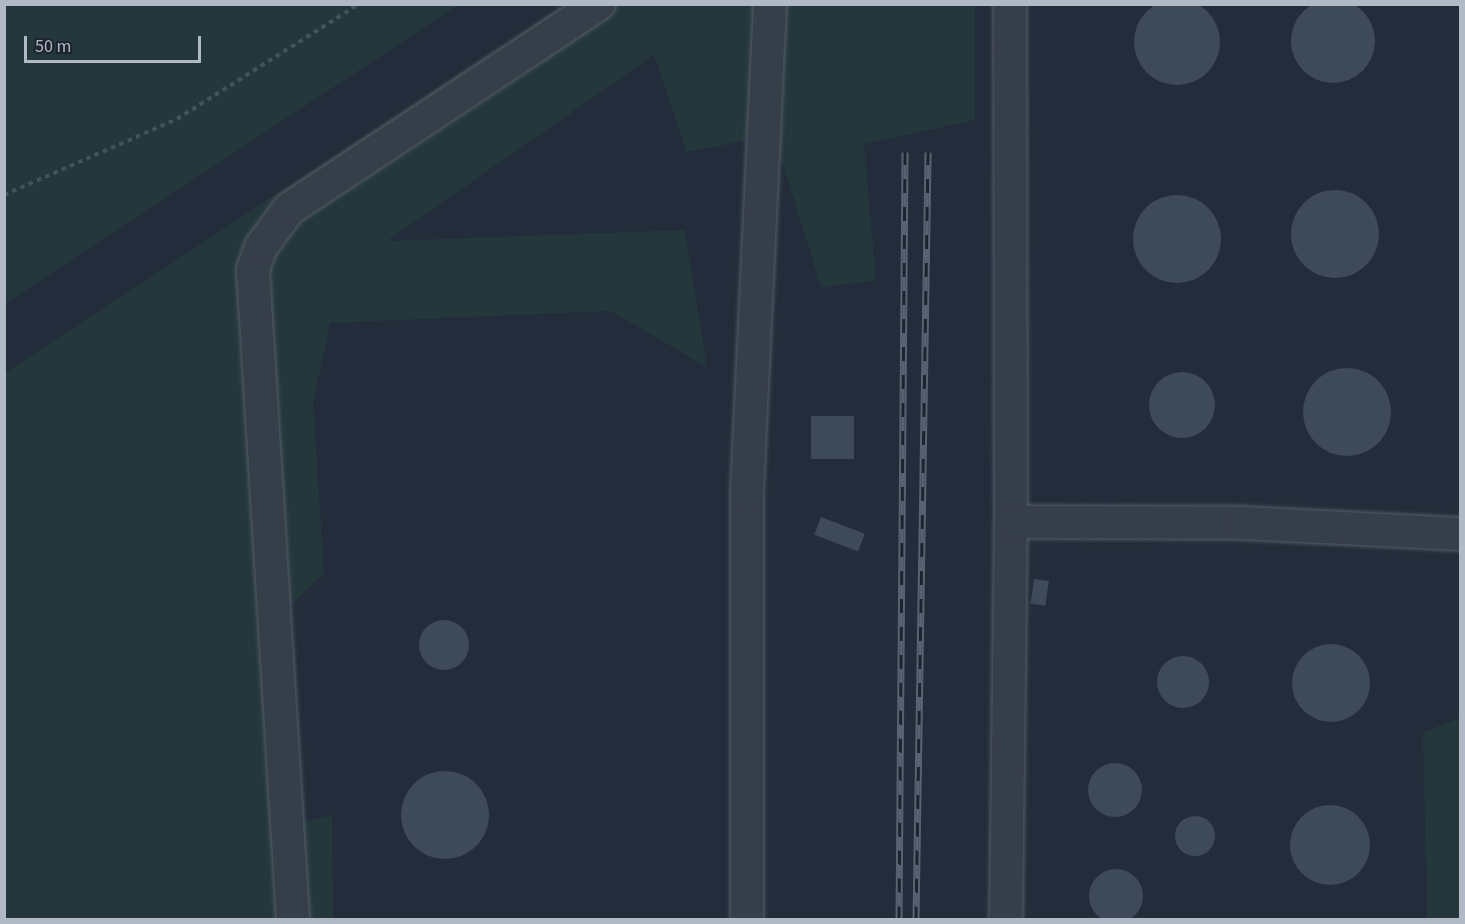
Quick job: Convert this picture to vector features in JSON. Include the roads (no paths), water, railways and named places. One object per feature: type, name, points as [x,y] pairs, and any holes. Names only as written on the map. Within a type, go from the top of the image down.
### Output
[{"type":"lane","points":[[292,920],[254,270],[261,247],[289,209],[599,4]]},
{"type":"lane","points":[[747,920],[747,492],[770,4]]},
{"type":"lane","points":[[1006,920],[1011,522],[1010,4]]},
{"type":"lane","points":[[1011,522],[1244,523],[1461,534]]},
{"type":"railway","points":[[899,920],[905,152]]},
{"type":"railway","points":[[916,920],[928,152]]}]
